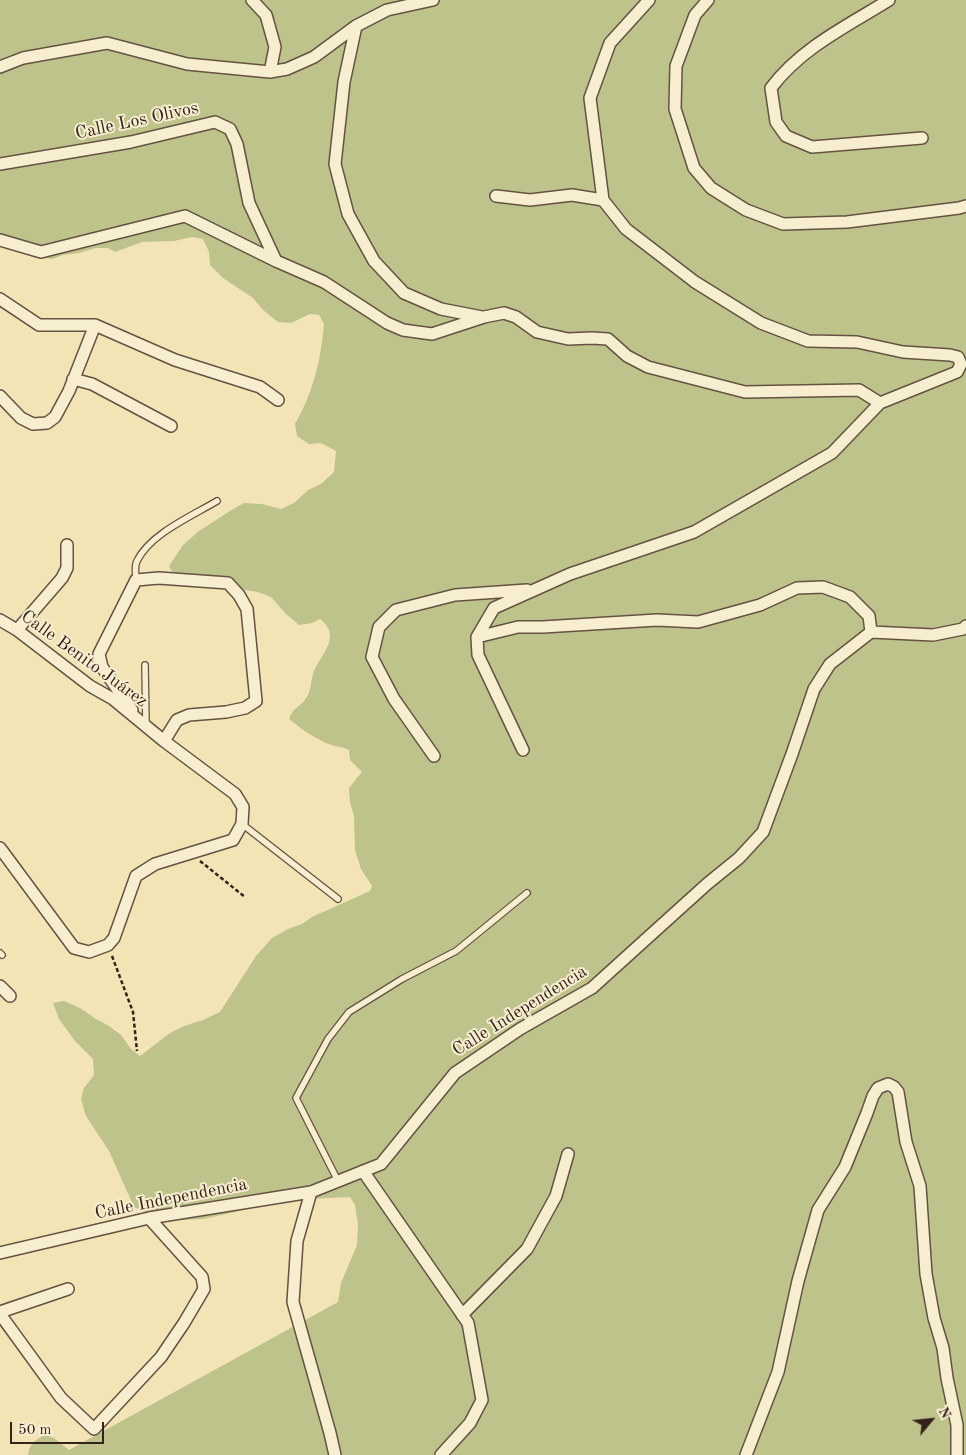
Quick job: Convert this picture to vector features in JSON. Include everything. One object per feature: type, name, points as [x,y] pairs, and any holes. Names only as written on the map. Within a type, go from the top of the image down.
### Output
[{"type":"street","points":[[252,0],[266,15],[275,47],[270,72]]},
{"type":"street","points":[[0,67],[23,58],[108,43],[187,64],[270,72],[287,69],[314,57],[356,26],[387,10],[433,0]]},
{"type":"street","points":[[523,750],[478,655],[477,637],[494,608],[570,574],[694,532],[832,453],[880,403],[957,372],[961,364],[958,357],[950,355],[903,352],[857,342],[808,340],[761,323],[695,282],[626,229],[603,200],[590,98],[610,43],[649,0]]},
{"type":"street","points":[[708,0],[695,15],[676,66],[675,109],[694,168],[711,188],[746,210],[783,224],[847,222],[966,206]]},
{"type":"street","points":[[888,0],[812,47],[781,74],[771,88],[776,122],[786,136],[812,147],[922,138]]},
{"type":"street","points":[[356,26],[344,82],[335,164],[348,214],[374,260],[404,293],[441,309],[484,317]]},
{"type":"street","name":"Calle Los Olivos","points":[[0,164],[131,142],[215,122],[230,129],[237,144],[249,203],[276,261]]},
{"type":"street","points":[[496,196],[530,200],[572,195],[603,200]]},
{"type":"street","points":[[0,240],[41,252],[185,216],[276,261],[324,282],[386,323],[403,330],[432,334],[484,317],[504,313],[516,317],[537,332],[568,339],[608,339],[627,356],[648,367],[745,392],[859,390],[880,403]]},
{"type":"street","points":[[0,299],[38,325],[95,325],[175,360],[260,387],[278,400]]},
{"type":"street","points":[[0,396],[21,418],[33,424],[46,423],[55,417],[69,391],[95,325]]},
{"type":"street","points":[[73,379],[92,384],[171,426]]},
{"type":"street","points":[[17,630],[62,578],[67,568],[67,545]]},
{"type":"street","points":[[0,848],[74,948],[89,952],[108,945],[114,938],[136,876],[155,864],[233,840],[242,824],[243,808],[235,794],[164,742],[144,725],[102,667],[99,654],[136,580],[159,578],[228,583],[239,594],[247,609],[256,701],[245,708],[226,712],[189,715],[177,720],[164,742]]},
{"type":"street","points":[[477,637],[518,627],[657,620],[698,622],[760,605],[797,588],[822,587],[850,597],[869,616],[871,632],[933,635],[966,626]]},
{"type":"street","points":[[434,756],[394,699],[372,657],[379,628],[396,610],[455,595],[536,589]]},
{"type":"street","name":"Calle Benito Juárez","points":[[0,620],[17,630],[90,686],[113,699],[144,725]]},
{"type":"street","name":"Calle Independencia","points":[[0,1253],[149,1218],[311,1192],[381,1164],[455,1073],[520,1029],[592,988],[707,884],[739,858],[762,832],[792,754],[814,689],[830,664],[871,632]]},
{"type":"street","points":[[0,986],[10,996]]},
{"type":"street","points":[[746,1455],[778,1372],[798,1281],[818,1210],[845,1167],[868,1113],[873,1096],[878,1088],[888,1084],[898,1092],[906,1142],[920,1186],[926,1274],[934,1318],[943,1348],[957,1425],[957,1455]]},
{"type":"street","points":[[462,1315],[528,1249],[556,1196],[568,1154]]},
{"type":"street","points":[[363,1171],[468,1323],[482,1400],[470,1423],[441,1455]]},
{"type":"street","points":[[311,1192],[297,1241],[293,1302],[330,1433],[334,1455]]},
{"type":"street","points":[[68,1289],[0,1313],[61,1398],[94,1429],[161,1357],[184,1323],[204,1288],[202,1277],[149,1218]]},
{"type":"lane","points":[[136,580],[136,562],[153,539],[217,501]]},
{"type":"lane","points":[[144,725],[145,665]]},
{"type":"lane","points":[[242,824],[338,899]]},
{"type":"lane","points":[[338,1181],[296,1098],[328,1039],[349,1012],[402,979],[456,952],[527,892]]},
{"type":"path","points":[[189,853],[245,897]]},
{"type":"path","points":[[108,945],[132,1012],[138,1051]]},
{"type":"green space","points":[[0,0],[966,0],[966,1455],[28,1455],[33,1443],[45,1435],[54,1438],[69,1450],[338,1302],[341,1283],[357,1245],[358,1225],[355,1205],[350,1197],[285,1200],[203,1219],[161,1221],[134,1207],[109,1151],[86,1116],[81,1099],[84,1088],[94,1075],[93,1059],[75,1041],[59,1019],[53,1003],[64,1001],[80,1008],[121,1035],[131,1049],[140,1056],[170,1033],[220,1012],[256,956],[272,938],[302,924],[312,917],[370,891],[372,886],[361,869],[355,850],[354,816],[350,803],[349,788],[362,772],[350,760],[349,750],[321,741],[289,719],[294,710],[307,698],[314,671],[328,645],[330,638],[326,625],[320,619],[312,623],[299,625],[271,597],[258,592],[177,582],[169,566],[183,545],[199,531],[244,503],[262,504],[281,509],[294,503],[308,490],[321,484],[334,472],[336,451],[321,443],[309,444],[297,436],[295,424],[307,400],[315,376],[324,324],[319,315],[310,314],[291,323],[278,322],[263,310],[253,298],[223,278],[210,265],[209,252],[203,239],[192,237],[174,241],[142,242],[115,252],[108,248],[96,248],[52,259],[37,257],[11,241],[0,246]]}]
